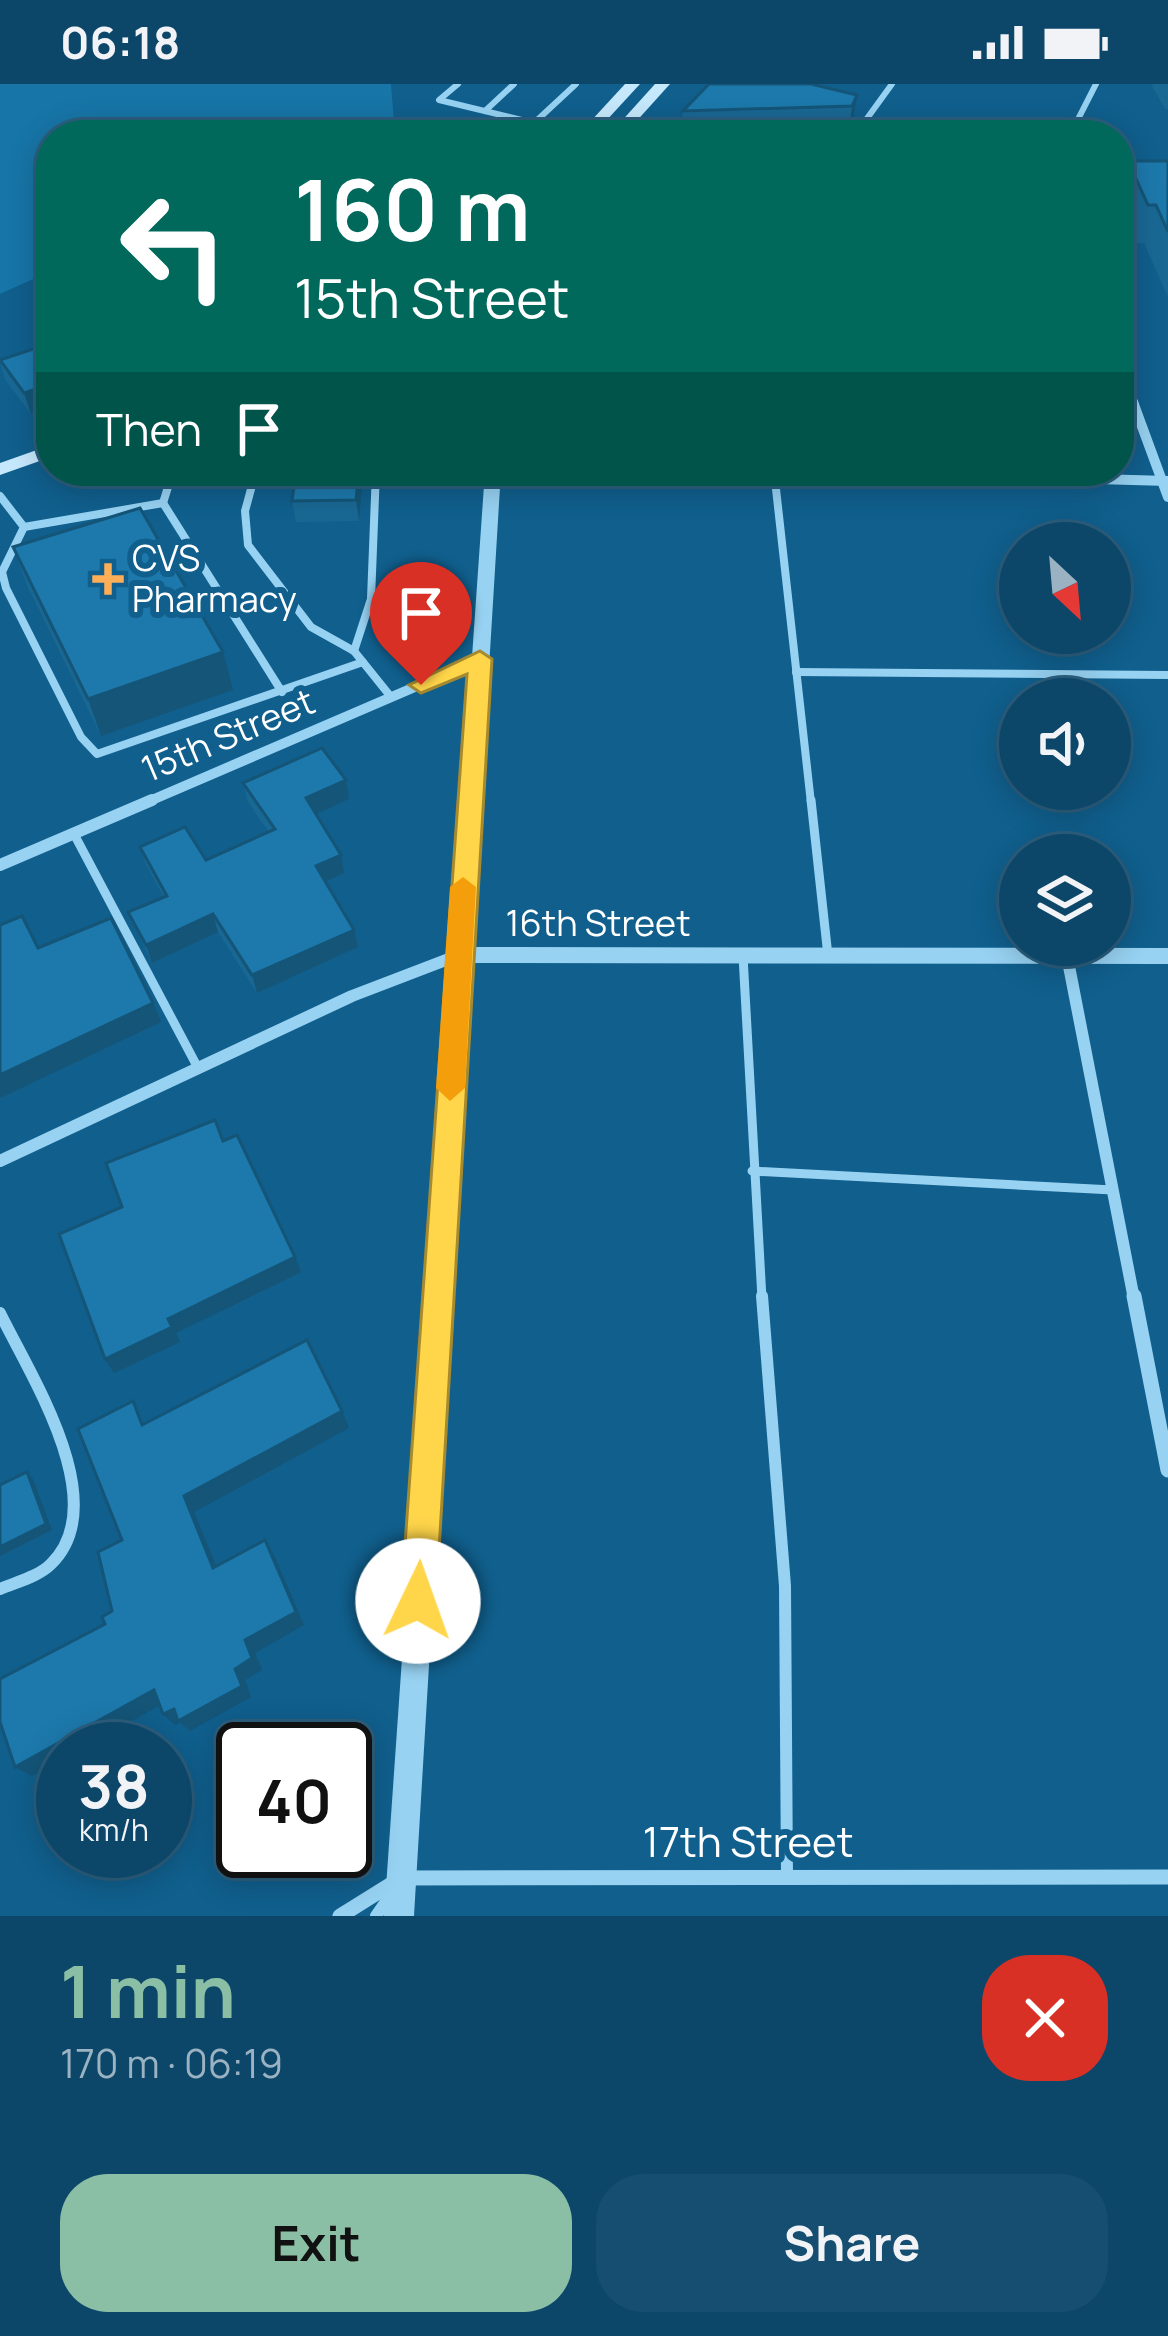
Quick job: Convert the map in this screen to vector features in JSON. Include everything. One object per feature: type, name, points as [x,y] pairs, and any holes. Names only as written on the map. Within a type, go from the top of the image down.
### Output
[{"type":"main road","points":[[599,120],[632,84]]},
{"type":"main road","points":[[630,120],[663,84]]},
{"type":"main road","points":[[0,470],[36,457]]},
{"type":"street","points":[[1134,182],[1168,182]]},
{"type":"street","points":[[1134,401],[1168,497]]},
{"type":"street","points":[[1134,480],[1165,481]]},
{"type":"street","points":[[399,1916],[492,486]]},
{"type":"street","name":"15th Street","points":[[0,866],[480,659]]},
{"type":"street","name":"16th Street","points":[[0,1161],[352,996],[459,955],[999,956]]},
{"type":"street","name":"16th Street","points":[[1131,956],[1168,956]]},
{"type":"street","points":[[1069,966],[1168,1470]]},
{"type":"street","name":"17th Street","points":[[401,1878],[1168,1877]]},
{"type":"street","points":[[340,1916],[401,1878]]},
{"type":"lane","points":[[458,84],[440,100],[522,120]]},
{"type":"lane","points":[[485,111],[514,84]]},
{"type":"lane","points":[[537,120],[575,84]]},
{"type":"lane","points":[[866,120],[892,84]]},
{"type":"lane","points":[[1078,120],[1096,84]]},
{"type":"lane","points":[[168,486],[163,503],[282,692]]},
{"type":"lane","points":[[252,486],[245,511],[248,545],[311,627],[354,651],[391,698]]},
{"type":"lane","points":[[354,651],[371,599],[375,486]]},
{"type":"lane","points":[[776,486],[828,956]]},
{"type":"lane","points":[[0,496],[24,527]]},
{"type":"lane","points":[[24,527],[163,503]]},
{"type":"lane","points":[[24,527],[2,572],[6,588],[81,737],[97,754],[363,662]]},
{"type":"lane","points":[[796,672],[1168,675]]},
{"type":"lane","points":[[74,833],[198,1068]]},
{"type":"lane","points":[[743,956],[752,1171],[785,1586],[787,1878]]},
{"type":"lane","points":[[752,1171],[1113,1190]]},
{"type":"lane","points":[[0,1313],[77,1493],[72,1534],[50,1565],[0,1589]]},
{"type":"lane","points":[[376,1916],[401,1878]]},
{"type":"shaded area","points":[[0,84],[391,84],[394,120],[36,120],[36,278],[0,294]]},
{"type":"building","points":[[709,84],[811,84],[857,95],[852,106],[683,111]]},
{"type":"building","points":[[1134,161],[1168,161],[1168,232],[1156,205],[1148,205],[1134,174]]},
{"type":"building","points":[[36,348],[36,389],[24,393],[0,360]]},
{"type":"building","points":[[294,486],[357,486],[356,500],[292,501]]},
{"type":"building","points":[[140,508],[223,652],[88,699],[13,547]]},
{"type":"building","points":[[322,748],[346,780],[306,798],[341,855],[316,866],[354,930],[252,975],[213,914],[146,945],[128,912],[167,896],[140,847],[185,827],[206,860],[275,829],[243,783]]},
{"type":"building","points":[[22,916],[38,948],[111,918],[153,1003],[0,1075],[0,925]]},
{"type":"building","points":[[215,1120],[223,1141],[237,1135],[295,1257],[168,1319],[172,1327],[105,1359],[59,1234],[122,1207],[106,1163]]},
{"type":"building","points":[[307,1340],[342,1411],[184,1496],[213,1568],[265,1540],[296,1612],[245,1640],[252,1658],[235,1669],[242,1686],[178,1721],[174,1709],[163,1714],[154,1690],[96,1722],[36,1722],[36,1755],[15,1767],[0,1722],[0,1679],[105,1624],[102,1617],[112,1611],[98,1552],[122,1540],[78,1429],[133,1401],[142,1425]]},
{"type":"building","points":[[27,1472],[46,1524],[0,1547],[0,1485]]},
{"type":"slow traffic","points":[[450,1088],[463,887]]},
{"type":"place","name":"CVS Pharmacy","points":[[108,579]]},
{"type":"route","points":[[418,1601],[480,659],[421,685]]}]
